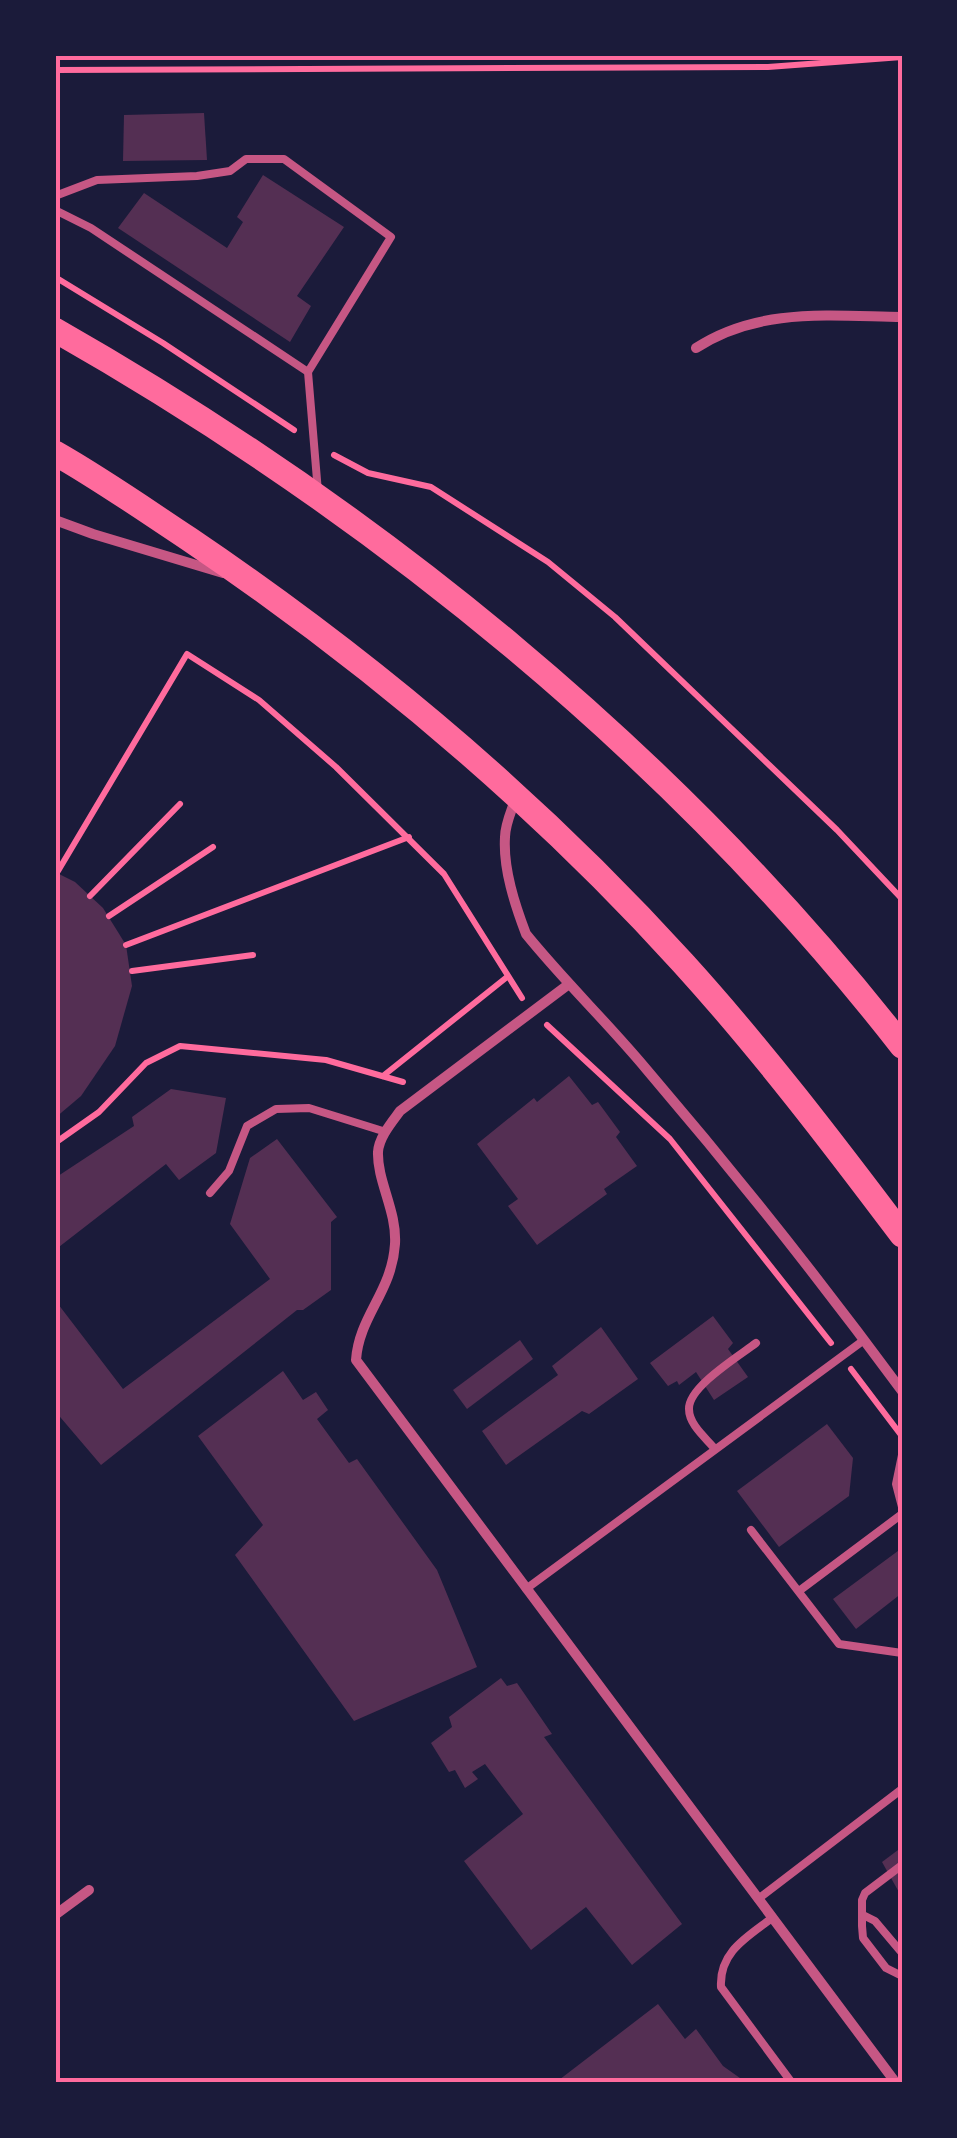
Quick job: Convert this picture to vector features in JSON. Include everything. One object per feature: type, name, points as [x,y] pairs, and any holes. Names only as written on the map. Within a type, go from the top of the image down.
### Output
[{"type":"highway","points":[[55,330],[140,378],[318,496],[513,646],[612,733],[788,914],[902,1046]]},
{"type":"highway","points":[[55,453],[93,474],[253,582],[356,660],[516,797],[614,891],[694,976],[763,1055],[902,1234]]},
{"type":"street","points":[[696,348],[737,326],[763,319],[792,315],[902,318]]},
{"type":"street","points":[[55,520],[253,582]]},
{"type":"street","points":[[516,797],[504,834],[515,906],[526,934],[746,1188],[822,1281],[902,1391]]},
{"type":"street","points":[[570,984],[400,1111],[386,1132],[378,1149],[392,1209],[394,1262],[385,1290],[358,1339],[356,1360],[896,2083]]},
{"type":"street","points":[[55,1915],[89,1890]]},
{"type":"lane","points":[[55,196],[97,180],[196,176],[230,172],[246,158],[284,159],[391,237],[308,372],[318,496]]},
{"type":"lane","points":[[55,210],[91,228],[308,372]]},
{"type":"lane","points":[[210,1193],[229,1171],[247,1126],[276,1108],[309,1108],[386,1132]]},
{"type":"lane","points":[[526,1589],[864,1340]]},
{"type":"lane","points":[[715,1449],[688,1411],[692,1398],[756,1343]]},
{"type":"lane","points":[[799,1591],[902,1510],[896,1484],[902,1455]]},
{"type":"lane","points":[[750,1530],[839,1644],[902,1653]]},
{"type":"lane","points":[[758,1900],[902,1789]]},
{"type":"lane","points":[[902,1866],[862,1900],[863,1938],[886,1968],[902,1976]]},
{"type":"lane","points":[[863,1914],[875,1921],[902,1953]]},
{"type":"lane","points":[[772,1918],[726,1958],[720,1973],[721,1987],[792,2083]]},
{"type":"path","points":[[55,70],[768,67],[902,57]]},
{"type":"path","points":[[55,277],[164,343],[313,442],[368,473],[431,487],[548,562],[615,616],[902,899]]},
{"type":"path","points":[[58,872],[188,654],[259,700],[336,767],[444,874],[507,978],[532,1011],[670,1139],[902,1436]]},
{"type":"path","points":[[90,896],[180,804]]},
{"type":"path","points":[[126,945],[409,838]]},
{"type":"path","points":[[109,916],[213,846]]},
{"type":"path","points":[[132,971],[253,955]]},
{"type":"path","points":[[382,1076],[507,978]]},
{"type":"path","points":[[55,1142],[99,1112],[146,1063],[180,1046],[326,1060],[428,1089]]},
{"type":"building","points":[[204,113],[207,160],[123,161],[124,115]]},
{"type":"building","points":[[263,175],[344,227],[297,296],[311,306],[290,342],[118,228],[144,193],[227,248],[243,222],[237,217]]},
{"type":"building","points":[[55,872],[75,882],[103,908],[126,945],[132,986],[115,1046],[81,1096],[55,1118]]},
{"type":"building","points":[[569,1076],[592,1105],[598,1102],[620,1132],[616,1137],[637,1166],[604,1189],[607,1194],[537,1245],[508,1206],[518,1199],[477,1144],[534,1098],[537,1102]]},
{"type":"building","points":[[171,1089],[226,1098],[216,1153],[179,1180],[166,1164],[55,1250],[55,1178],[134,1126],[132,1117]]},
{"type":"building","points":[[277,1139],[337,1217],[331,1222],[331,1290],[303,1310],[297,1310],[101,1465],[55,1411],[55,1300],[123,1389],[270,1279],[230,1224],[250,1158]]},
{"type":"building","points":[[713,1316],[733,1343],[728,1349],[748,1377],[714,1400],[696,1372],[679,1385],[677,1381],[668,1386],[650,1363]]},
{"type":"building","points":[[601,1327],[638,1379],[589,1414],[582,1411],[506,1465],[482,1431],[558,1375],[552,1366]]},
{"type":"building","points":[[520,1340],[533,1359],[467,1409],[453,1390]]},
{"type":"building","points":[[283,1371],[303,1400],[316,1392],[328,1410],[317,1419],[349,1463],[357,1459],[437,1570],[477,1667],[354,1721],[235,1555],[263,1525],[198,1436]]},
{"type":"building","points":[[827,1424],[853,1458],[849,1496],[779,1547],[737,1491]]},
{"type":"building","points":[[902,1548],[902,1593],[856,1629],[833,1599]]},
{"type":"building","points":[[501,1678],[507,1686],[517,1683],[552,1734],[544,1737],[682,1924],[632,1965],[586,1907],[531,1950],[464,1861],[523,1814],[485,1764],[472,1772],[478,1779],[465,1788],[455,1770],[449,1772],[431,1743],[452,1727],[449,1717]]},
{"type":"building","points":[[902,1847],[902,1892],[900,1894],[882,1862]]},
{"type":"building","points":[[658,2004],[685,2039],[696,2029],[723,2066],[747,2083],[555,2083]]}]
